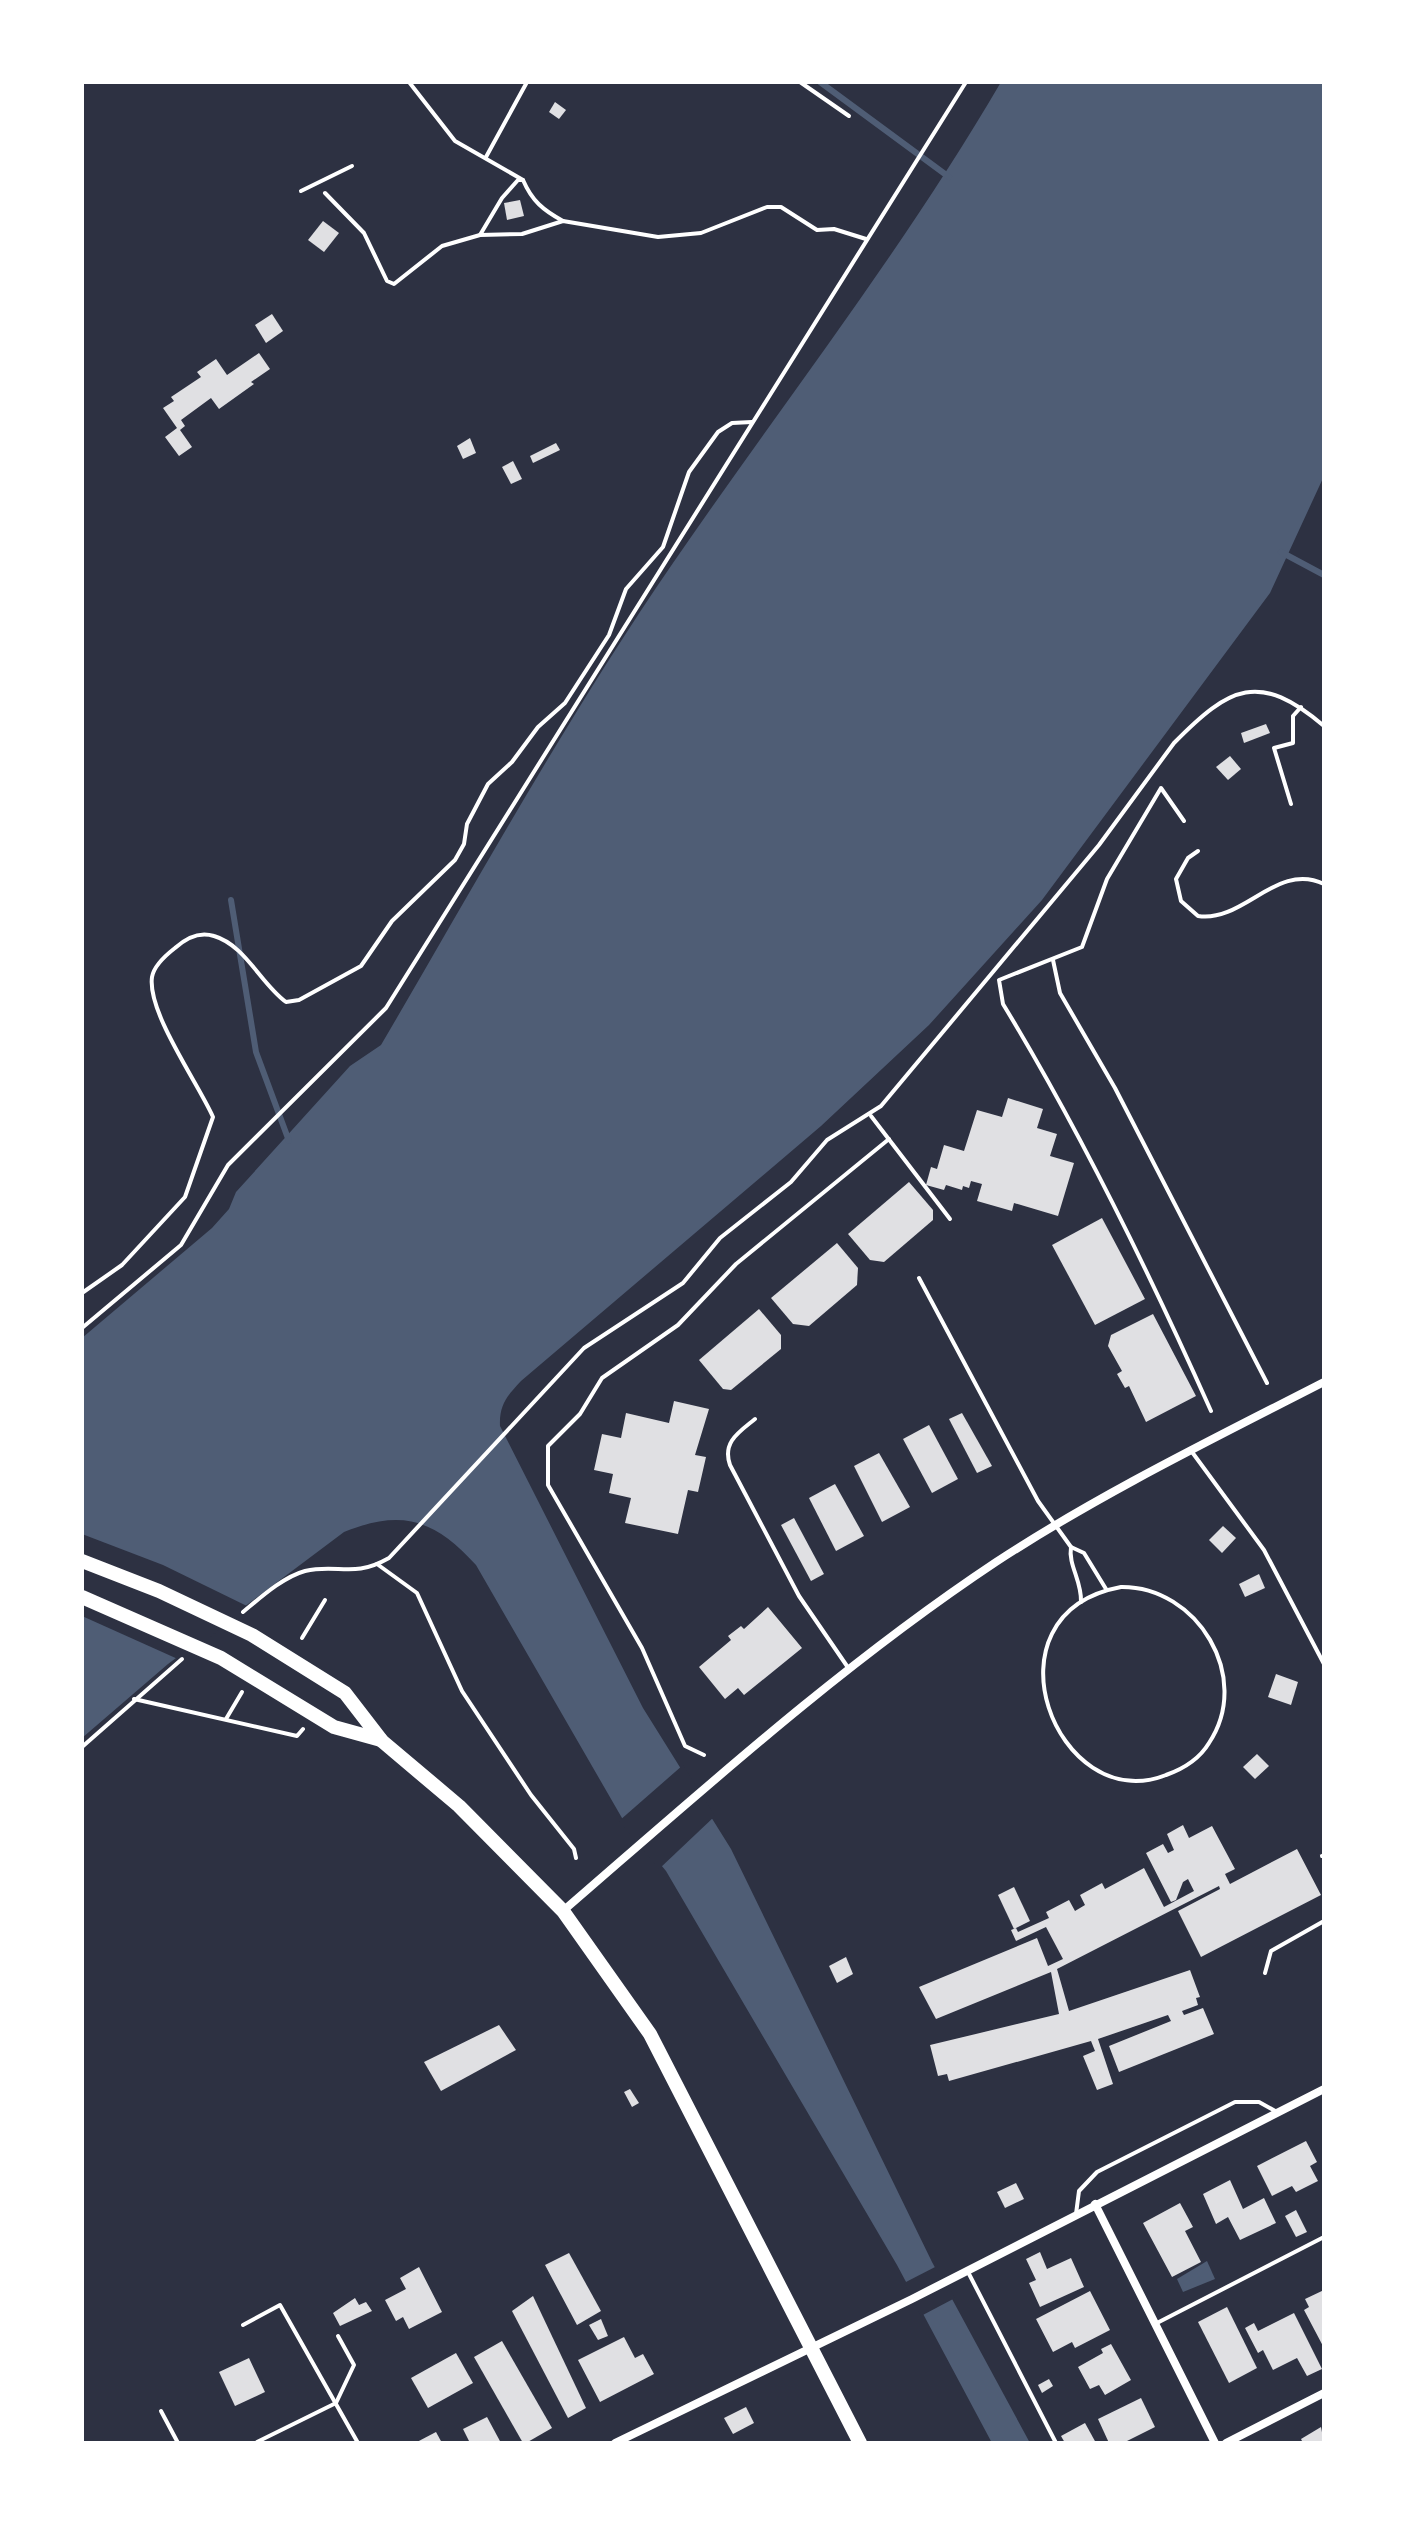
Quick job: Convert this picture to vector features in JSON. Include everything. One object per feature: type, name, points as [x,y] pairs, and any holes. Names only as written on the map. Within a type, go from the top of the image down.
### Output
[{"type":"main road","points":[[82,1561],[159,1591],[252,1635],[345,1693],[382,1741],[459,1806],[563,1911],[650,2034],[813,2346],[860,2443]]},
{"type":"main road","points":[[82,1597],[221,1658],[334,1727],[382,1741]]},
{"type":"street","points":[[563,1911],[849,1669],[992,1565],[1054,1526],[1190,1450],[1324,1382]]},
{"type":"street","points":[[615,2443],[912,2299],[1324,2089]]},
{"type":"street","points":[[1095,2204],[1215,2443]]},
{"type":"street","points":[[1226,2443],[1324,2393]]},
{"type":"lane","points":[[301,191],[352,166]]},
{"type":"lane","points":[[1198,851],[1179,869],[1176,879],[1181,901],[1198,916],[1219,916],[1290,879],[1309,878],[1324,884]]},
{"type":"lane","points":[[919,1278],[1054,1526],[1071,1547],[1084,1553],[1106,1590]]},
{"type":"lane","points":[[755,1419],[732,1439],[727,1453],[730,1465],[799,1596],[849,1669]]},
{"type":"lane","points":[[1190,1450],[1244,1529],[1264,1550],[1324,1664]]},
{"type":"lane","points":[[1071,1547],[1071,1560],[1080,1580],[1081,1602]]},
{"type":"lane","points":[[1135,1587],[1165,1594],[1190,1612],[1216,1654],[1224,1685],[1221,1717],[1207,1747],[1178,1770],[1146,1780],[1116,1778],[1091,1767],[1062,1734],[1043,1689],[1042,1658],[1058,1626],[1081,1602],[1106,1590],[1135,1587]]},
{"type":"lane","points":[[1265,1973],[1271,1951],[1324,1921]]},
{"type":"lane","points":[[1076,2214],[1079,2191],[1087,2180],[1235,2102],[1259,2102],[1277,2112]]},
{"type":"lane","points":[[1155,2324],[1324,2237]]},
{"type":"lane","points":[[967,2270],[1056,2443]]},
{"type":"lane","points":[[243,2325],[280,2305],[358,2443]]},
{"type":"lane","points":[[257,2442],[336,2403],[354,2365],[338,2336]]},
{"type":"lane","points":[[161,2411],[178,2443]]},
{"type":"path","points":[[409,82],[455,141],[523,180],[534,202],[563,221],[658,237],[701,233],[767,207],[781,207],[817,230],[834,229],[866,239]]},
{"type":"path","points":[[485,158],[527,82]]},
{"type":"path","points":[[800,82],[849,116]]},
{"type":"path","points":[[82,1328],[181,1245],[228,1165],[373,1025],[966,82]]},
{"type":"path","points":[[480,235],[511,186],[523,180]]},
{"type":"path","points":[[319,182],[328,200],[364,233],[387,281],[394,284],[442,246],[480,235],[522,234],[563,221]]},
{"type":"path","points":[[82,1293],[122,1265],[185,1197],[213,1117],[163,1023],[152,979],[154,970],[172,949],[194,935],[213,935],[227,943],[286,1002],[312,994],[361,966],[392,921],[455,860],[464,844],[467,824],[488,784],[512,762],[538,727],[565,703],[609,635],[626,589],[663,547],[689,472],[711,440],[732,423],[752,422]]},
{"type":"path","points":[[415,1533],[584,1348],[683,1283],[720,1238],[791,1182],[827,1140],[871,1115],[1044,913],[1174,743],[1198,718],[1218,703],[1261,691],[1285,696],[1324,726]]},
{"type":"path","points":[[1291,804],[1274,748],[1293,743],[1293,716],[1301,707]]},
{"type":"path","points":[[1184,821],[1161,788],[1107,879],[1082,947],[999,980],[1003,1004],[1111,1199],[1157,1290],[1211,1411]]},
{"type":"path","points":[[1053,960],[1060,993],[1115,1088],[1267,1383]]},
{"type":"path","points":[[871,1115],[950,1219]]},
{"type":"path","points":[[704,1755],[685,1746],[642,1648],[548,1485],[548,1446],[580,1414],[602,1378],[678,1325],[736,1264],[889,1139]]},
{"type":"path","points":[[377,1564],[408,1585],[422,1600],[462,1691],[531,1795],[574,1849],[576,1858]]},
{"type":"path","points":[[302,1638],[325,1600]]},
{"type":"path","points":[[226,1719],[242,1692]]},
{"type":"path","points":[[134,1699],[297,1736],[303,1729]]},
{"type":"water","points":[[1001,82],[1324,82],[1324,476],[1270,593],[1042,900],[929,1025],[821,1126],[521,1381],[505,1401],[500,1426],[643,1708],[731,1849],[932,2262],[1030,2443],[992,2443],[897,2265],[666,1871],[622,1818],[476,1565],[446,1537],[431,1528],[400,1520],[383,1521],[344,1532],[168,1664],[82,1738],[82,1338],[212,1228],[229,1209],[236,1192],[350,1066],[381,1045],[596,680],[673,563],[924,206]]},
{"type":"water","points":[[1207,2261],[1215,2279],[1183,2292],[1177,2279]]},
{"type":"pier","points":[[82,1534],[163,1565],[249,1607],[180,1660],[82,1616]]},
{"type":"pier","points":[[683,1765],[715,1816],[659,1869],[619,1821]]},
{"type":"pier","points":[[937,2266],[955,2298],[921,2316],[904,2283]]},
{"type":"building","points":[[555,102],[566,110],[559,119],[549,112]]},
{"type":"building","points":[[520,200],[524,216],[507,220],[504,203]]},
{"type":"building","points":[[323,221],[339,233],[324,252],[308,240]]},
{"type":"building","points":[[272,314],[283,331],[266,343],[255,325]]},
{"type":"building","points":[[259,353],[270,369],[251,382],[254,384],[219,409],[211,398],[181,420],[185,426],[180,430],[192,447],[179,456],[165,437],[177,428],[163,408],[174,401],[171,397],[201,377],[197,372],[216,359],[227,375]]},
{"type":"building","points":[[470,438],[476,453],[463,459],[457,446]]},
{"type":"building","points":[[556,443],[560,450],[533,463],[530,456]]},
{"type":"building","points":[[513,461],[522,479],[511,484],[502,467]]},
{"type":"building","points":[[1266,724],[1270,733],[1244,743],[1241,733]]},
{"type":"building","points":[[1230,756],[1241,769],[1228,780],[1216,767]]},
{"type":"building","points":[[1008,1098],[1043,1109],[1037,1128],[1057,1134],[1050,1156],[1074,1163],[1058,1216],[1014,1203],[1012,1211],[977,1201],[982,1184],[971,1181],[969,1188],[963,1186],[962,1190],[946,1185],[944,1190],[926,1185],[931,1167],[937,1169],[944,1145],[964,1151],[977,1110],[1002,1117]]},
{"type":"building","points":[[909,1182],[933,1210],[933,1220],[884,1262],[870,1260],[848,1234]]},
{"type":"building","points":[[1102,1218],[1145,1299],[1095,1325],[1052,1245]]},
{"type":"building","points":[[837,1243],[858,1268],[857,1285],[809,1326],[793,1324],[771,1298]]},
{"type":"building","points":[[759,1309],[781,1335],[781,1349],[731,1390],[723,1389],[699,1360]]},
{"type":"building","points":[[1153,1314],[1196,1396],[1146,1422],[1129,1386],[1125,1388],[1117,1374],[1122,1371],[1108,1346],[1111,1335]]},
{"type":"building","points":[[674,1401],[709,1409],[695,1455],[706,1457],[698,1492],[688,1490],[678,1534],[625,1523],[631,1498],[609,1493],[613,1474],[594,1470],[602,1434],[621,1438],[626,1413],[669,1423]]},
{"type":"building","points":[[962,1413],[992,1466],[977,1473],[949,1419]]},
{"type":"building","points":[[929,1425],[958,1479],[932,1493],[903,1439]]},
{"type":"building","points":[[879,1453],[910,1507],[882,1522],[854,1466]]},
{"type":"building","points":[[835,1484],[864,1536],[836,1551],[809,1498]]},
{"type":"building","points":[[794,1518],[824,1574],[811,1581],[781,1525]]},
{"type":"building","points":[[1223,1526],[1236,1538],[1222,1553],[1209,1540]]},
{"type":"building","points":[[1259,1574],[1265,1588],[1245,1597],[1239,1584]]},
{"type":"building","points":[[768,1607],[802,1648],[744,1695],[738,1688],[725,1699],[699,1667],[731,1640],[728,1636],[741,1626],[744,1629]]},
{"type":"building","points":[[1276,1674],[1298,1682],[1291,1705],[1268,1697]]},
{"type":"building","points":[[1257,1754],[1269,1766],[1255,1779],[1243,1767]]},
{"type":"building","points":[[1183,1825],[1189,1838],[1212,1826],[1235,1869],[1225,1874],[1230,1884],[1297,1849],[1321,1895],[1201,1957],[1178,1911],[1220,1889],[1219,1886],[1057,1969],[1069,2011],[1190,1970],[1200,1997],[1196,1998],[1198,2005],[1182,2011],[1184,2015],[1203,2008],[1214,2034],[1119,2072],[1109,2046],[1171,2021],[1168,2015],[1098,2039],[1113,2084],[1097,2090],[1083,2056],[1095,2051],[1091,2041],[949,2081],[947,2074],[938,2076],[930,2045],[1059,2014],[1051,1972],[936,2019],[919,1987],[1037,1938],[1048,1966],[1063,1959],[1046,1927],[1016,1941],[1011,1930],[1016,1928],[1018,1932],[1049,1918],[1046,1912],[1069,1900],[1075,1911],[1085,1905],[1080,1895],[1102,1883],[1105,1889],[1144,1868],[1164,1907],[1194,1891],[1188,1879],[1183,1882],[1176,1900],[1171,1902],[1146,1853],[1163,1844],[1168,1853],[1174,1850],[1167,1834]]},
{"type":"building","points":[[1014,1887],[1030,1921],[1014,1929],[998,1895]]},
{"type":"building","points":[[846,1957],[853,1974],[837,1983],[829,1966]]},
{"type":"building","points":[[499,2025],[516,2050],[441,2091],[424,2062]]},
{"type":"building","points":[[630,2089],[639,2103],[632,2107],[624,2092]]},
{"type":"building","points":[[1306,2141],[1317,2162],[1310,2166],[1318,2181],[1296,2192],[1292,2186],[1272,2196],[1257,2166]]},
{"type":"building","points":[[1230,2180],[1243,2209],[1264,2198],[1276,2223],[1240,2240],[1228,2217],[1216,2224],[1203,2194]]},
{"type":"building","points":[[1016,2183],[1024,2199],[1005,2208],[997,2192]]},
{"type":"building","points":[[1180,2203],[1193,2227],[1185,2231],[1201,2262],[1172,2277],[1143,2223]]},
{"type":"building","points":[[1296,2210],[1307,2232],[1296,2237],[1285,2216]]},
{"type":"building","points":[[1040,2252],[1047,2269],[1071,2258],[1084,2287],[1040,2307],[1029,2283],[1036,2280],[1026,2259]]},
{"type":"building","points":[[569,2253],[601,2311],[577,2325],[545,2265]]},
{"type":"building","points":[[419,2267],[442,2312],[409,2329],[403,2317],[396,2321],[385,2300],[406,2289],[400,2278]]},
{"type":"building","points":[[1324,2290],[1324,2348],[1304,2310],[1309,2307],[1305,2299]]},
{"type":"building","points":[[1090,2291],[1110,2330],[1075,2348],[1072,2342],[1053,2352],[1036,2319]]},
{"type":"building","points":[[533,2296],[586,2408],[568,2418],[512,2311]]},
{"type":"building","points":[[355,2298],[359,2305],[366,2302],[372,2311],[340,2326],[333,2313]]},
{"type":"building","points":[[1227,2307],[1257,2368],[1229,2383],[1198,2322]]},
{"type":"building","points":[[1294,2313],[1322,2369],[1307,2376],[1297,2358],[1273,2370],[1263,2350],[1258,2353],[1245,2328],[1254,2323],[1258,2331]]},
{"type":"building","points":[[601,2319],[608,2336],[598,2340],[589,2325]]},
{"type":"building","points":[[624,2337],[635,2358],[643,2354],[654,2374],[600,2402],[578,2360]]},
{"type":"building","points":[[502,2341],[552,2428],[526,2443],[523,2443],[474,2357]]},
{"type":"building","points":[[1111,2344],[1131,2380],[1105,2395],[1099,2385],[1090,2389],[1078,2367],[1103,2353],[1101,2349]]},
{"type":"building","points":[[456,2353],[473,2383],[428,2408],[411,2378]]},
{"type":"building","points":[[249,2358],[265,2392],[235,2406],[219,2372]]},
{"type":"building","points":[[1049,2379],[1053,2386],[1042,2393],[1038,2385]]},
{"type":"building","points":[[1141,2398],[1155,2427],[1123,2443],[1109,2443],[1098,2419]]},
{"type":"building","points":[[746,2407],[754,2423],[733,2434],[724,2418]]},
{"type":"building","points":[[487,2417],[501,2443],[470,2443],[463,2429]]},
{"type":"building","points":[[1085,2423],[1096,2443],[1065,2443],[1061,2436]]},
{"type":"building","points":[[1321,2427],[1324,2443],[1303,2443],[1301,2439]]},
{"type":"building","points":[[436,2432],[442,2443],[415,2443]]},
{"type":"waterway","points":[[820,82],[949,177]]},
{"type":"waterway","points":[[1281,552],[1324,575]]},
{"type":"waterway","points":[[231,900],[256,1052],[289,1141]]}]
